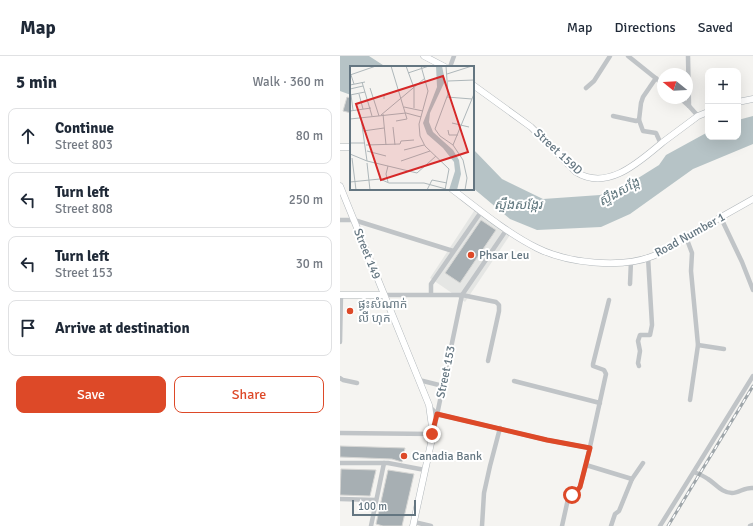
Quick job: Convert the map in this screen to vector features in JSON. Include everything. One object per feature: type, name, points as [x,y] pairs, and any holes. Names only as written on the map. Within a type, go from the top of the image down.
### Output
[{"type":"street","points":[[424,56],[443,66]]},
{"type":"street","points":[[450,66],[454,56]]},
{"type":"street","points":[[586,88],[594,81],[610,56]]},
{"type":"street","points":[[628,56],[656,78],[643,97],[639,120],[643,131],[656,133],[661,144]]},
{"type":"street","points":[[688,56],[689,106]]},
{"type":"street","name":"Street 159D","points":[[474,86],[531,127],[566,163],[582,176],[600,178],[619,174],[632,167],[698,116],[705,113]]},
{"type":"street","points":[[741,101],[753,98]]},
{"type":"street","points":[[687,104],[698,116]]},
{"type":"street","points":[[613,116],[636,122],[639,120]]},
{"type":"street","name":"Street 149","points":[[340,186],[429,406],[432,434]]},
{"type":"street","name":"Road Number 1","points":[[453,190],[481,212],[538,248],[565,257],[614,263],[648,258],[753,199]]},
{"type":"street","points":[[431,294],[431,284],[481,212]]},
{"type":"street","points":[[721,218],[742,262],[753,290]]},
{"type":"street","points":[[340,220],[354,220],[453,252]]},
{"type":"street","name":"Street 153","points":[[414,524],[462,295],[507,229]]},
{"type":"street","points":[[686,238],[692,253],[691,271],[698,345],[690,400]]},
{"type":"street","points":[[639,366],[639,337],[640,335],[650,335],[652,325],[648,258]]},
{"type":"street","points":[[630,284],[631,261]]},
{"type":"street","points":[[340,342],[340,295],[462,295],[496,302],[499,305],[488,361]]},
{"type":"street","points":[[562,526],[568,499],[578,490],[586,465],[600,402],[606,371],[596,368],[593,364],[609,300]]},
{"type":"street","points":[[698,345],[724,349]]},
{"type":"street","points":[[660,526],[753,376]]},
{"type":"street","points":[[340,378],[358,383]]},
{"type":"street","points":[[419,380],[443,386]]},
{"type":"street","points":[[514,381],[600,402]]},
{"type":"street","points":[[429,406],[437,414],[547,440],[590,448]]},
{"type":"street","points":[[482,526],[484,493],[500,428]]},
{"type":"street","points":[[340,433],[432,434]]},
{"type":"street","points":[[340,463],[384,463],[425,470]]},
{"type":"street","points":[[371,526],[384,463]]},
{"type":"street","points":[[611,526],[615,514],[619,511],[632,479],[642,463]]},
{"type":"street","points":[[586,465],[632,479]]},
{"type":"street","points":[[694,472],[708,479],[720,489],[731,493],[746,488],[753,488]]},
{"type":"street","points":[[340,499],[376,500]]},
{"type":"street","points":[[414,524],[431,526]]},
{"type":"shaded area","name":"Phsar Leu","points":[[476,208],[512,232],[465,302],[430,278]]},
{"type":"water","points":[[340,56],[369,56],[384,66],[350,66],[350,95],[340,91]]},
{"type":"water","name":"ស្ទឹងសង្កែរ","points":[[753,116],[753,144],[693,169],[630,214],[601,227],[537,230],[510,219],[474,189],[474,150],[502,179],[543,199],[600,195],[627,185],[659,165],[666,155],[705,134],[705,140],[741,140],[741,119]]},
{"type":"building","points":[[347,97],[350,98],[350,113],[343,111]]},
{"type":"building","points":[[481,220],[496,230],[460,283],[445,273]]},
{"type":"building","points":[[340,446],[405,448],[402,462],[392,459],[340,457]]},
{"type":"building","points":[[341,469],[376,470],[370,496],[340,495]]},
{"type":"building","points":[[388,470],[414,474],[402,526],[383,526],[376,524]]},
{"type":"railway","points":[[668,526],[753,386]]},
{"type":"place","name":"Phsar Leu","points":[[471,255]]},
{"type":"place","name":"ផ្ទះសំណាក់ លី ហុក","points":[[350,311]]},
{"type":"place","name":"Canadia Bank","points":[[404,456]]},
{"type":"route","points":[[432,434],[437,414],[547,440],[590,448],[580,487],[572,495]]},
{"type":"water label","name":"ស្ទឹងសង្កែ","points":[[619,192]]}]
